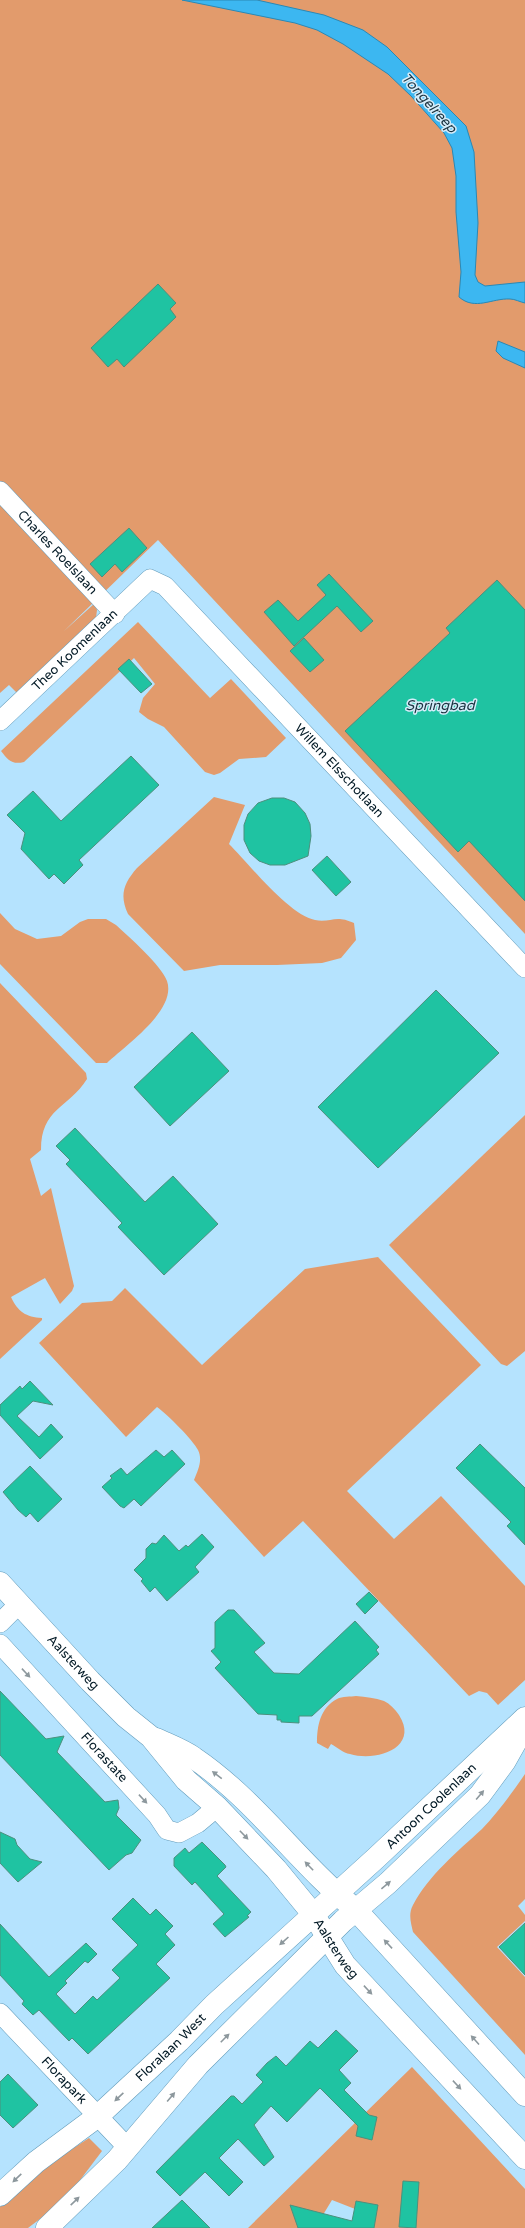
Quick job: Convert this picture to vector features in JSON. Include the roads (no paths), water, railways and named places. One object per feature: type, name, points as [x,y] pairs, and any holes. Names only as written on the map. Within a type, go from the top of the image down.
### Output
[{"type":"main road","name":"Aalsterweg","points":[[0,1583],[6,1613],[90,1681],[126,1717],[151,1737],[186,1780],[217,1807],[293,1888],[329,1936],[345,1965],[525,2158]]},
{"type":"main road","name":"Antoon Coolenlaan","points":[[336,1894],[525,1718]]},
{"type":"main road","name":"Antoon Coolenlaan","points":[[355,1909],[388,1883],[480,1795],[505,1761],[525,1726]]},
{"type":"main road","name":"Aalsterweg","points":[[151,1737],[193,1757],[224,1780],[252,1805],[336,1894],[355,1909],[525,2095]]},
{"type":"main road","name":"Floralaan West","points":[[0,2195],[36,2162],[98,2116],[179,2041],[214,2005],[336,1894]]},
{"type":"main road","points":[[47,2228],[128,2148],[198,2065],[355,1909]]},
{"type":"street","name":"Charles Roelslaan","points":[[0,491],[115,614]]},
{"type":"street","name":"Theo Koomenlaan","points":[[0,721],[115,614],[150,579]]},
{"type":"street","name":"Willem Elsschotlaan","points":[[150,579],[165,586],[525,968]]},
{"type":"street","name":"Florastate","points":[[0,1644],[157,1815],[167,1830],[179,1833],[198,1823],[217,1807]]},
{"type":"street","name":"Florapark","points":[[0,2013],[128,2148]]},
{"type":"water","name":"Tongelreep","points":[[182,0],[257,0],[324,15],[363,30],[387,47],[466,126],[474,152],[478,223],[475,275],[478,282],[485,286],[525,282],[525,303],[514,299],[503,299],[477,304],[465,301],[459,297],[461,272],[456,212],[456,176],[452,148],[444,133],[411,96],[388,74],[343,44],[317,30],[295,23]]},
{"type":"water","points":[[498,341],[525,352],[525,368],[503,358],[496,351]]},
{"type":"water label","name":"Springbad","points":[[440,705]]}]
